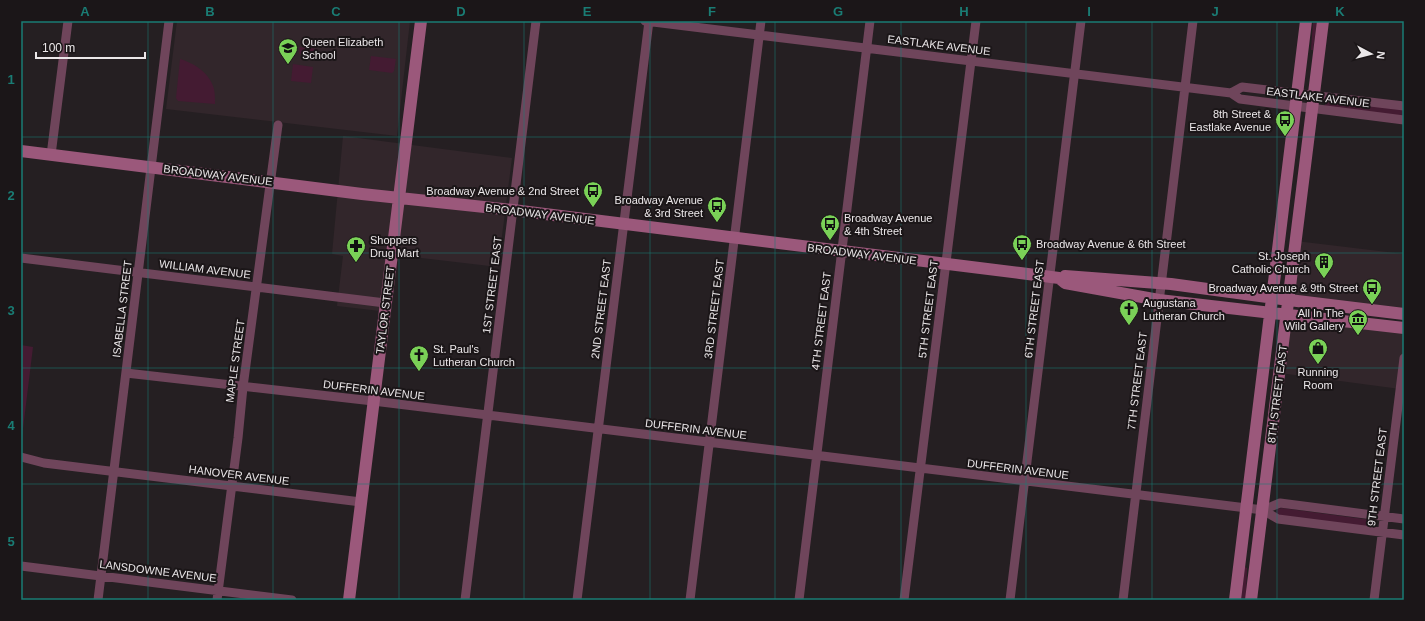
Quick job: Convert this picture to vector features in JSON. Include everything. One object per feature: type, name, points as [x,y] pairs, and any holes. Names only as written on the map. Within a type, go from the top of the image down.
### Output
[{"type":"main road","name":"TAYLOR STREET","points":[[349,600],[421,21]]},
{"type":"main road","name":"8TH STREET EAST","points":[[1235,600],[1306,21]]},
{"type":"main road","name":"8TH STREET EAST","points":[[1251,600],[1323,21]]},
{"type":"main road","name":"BROADWAY AVENUE","points":[[21,151],[946,264],[1054,278],[1065,283],[1159,300],[1404,328]]},
{"type":"main road","name":"BROADWAY AVENUE","points":[[1054,278],[1066,275],[1161,283],[1404,314]]},
{"type":"street","points":[[51,155],[68,21]]},
{"type":"street","name":"ISABELLA STREET","points":[[98,600],[169,21]]},
{"type":"street","name":"1ST STREET EAST","points":[[465,600],[536,21]]},
{"type":"street","name":"EASTLAKE AVENUE","points":[[645,21],[1185,87],[1231,93],[1240,99],[1404,120]]},
{"type":"street","name":"2ND STREET EAST","points":[[577,600],[649,21]]},
{"type":"street","name":"3RD STREET EAST","points":[[690,600],[761,21]]},
{"type":"street","name":"4TH STREET EAST","points":[[799,600],[870,21]]},
{"type":"street","name":"5TH STREET EAST","points":[[904,600],[976,21]]},
{"type":"street","name":"6TH STREET EAST","points":[[1010,600],[1024,482],[1054,278],[1081,21]]},
{"type":"street","name":"7TH STREET EAST","points":[[1123,600],[1193,21]]},
{"type":"street","name":"EASTLAKE AVENUE","points":[[1231,93],[1242,87],[1404,106]]},
{"type":"street","name":"MAPLE STREET","points":[[217,595],[278,125]]},
{"type":"street","name":"WILLIAM AVENUE","points":[[21,258],[386,303]]},
{"type":"street","name":"9TH STREET EAST","points":[[1374,600],[1404,358]]},
{"type":"street","name":"DUFFERIN AVENUE","points":[[126,373],[373,401],[1247,509],[1263,510],[1280,503],[1404,519]]},
{"type":"street","name":"HANOVER AVENUE","points":[[21,457],[44,463],[361,502]]},
{"type":"street","name":"DUFFERIN AVENUE","points":[[1263,510],[1278,519],[1404,535]]},
{"type":"street","name":"LANSDOWNE AVENUE","points":[[21,566],[101,576],[217,595],[292,600]]},
{"type":"shaded area","name":"Queen Elizabeth School","points":[[177,21],[410,21],[397,136],[166,109]]},
{"type":"shaded area","points":[[1313,21],[1317,21],[1313,50],[1311,50]]},
{"type":"shaded area","points":[[278,44],[296,47],[295,54],[278,51]]},
{"type":"shaded area","points":[[299,47],[318,49],[317,56],[299,54]]},
{"type":"shaded area","points":[[371,56],[396,59],[394,71],[392,73],[369,70]]},
{"type":"shaded area","points":[[180,59],[196,66],[209,78],[214,89],[215,104],[178,101],[176,98]]},
{"type":"shaded area","points":[[293,64],[313,67],[311,83],[291,81]]},
{"type":"shaded area","points":[[1326,101],[1404,109],[1404,117],[1325,106]]},
{"type":"shaded area","points":[[343,136],[512,158],[498,267],[396,255],[389,312],[337,306],[343,256],[332,254]]},
{"type":"shaded area","points":[[1296,241],[1404,254],[1404,314],[1289,300]]},
{"type":"shaded area","points":[[1287,314],[1404,328],[1404,358],[1400,389],[1280,373]]},
{"type":"shaded area","points":[[21,345],[33,347],[21,445]]},
{"type":"shaded area","points":[[1282,508],[1372,520],[1372,527],[1281,517],[1276,513],[1277,509]]},
{"type":"shaded area","points":[[1245,567],[1247,568],[1246,600],[1241,600]]},
{"type":"place","name":"Queen Elizabeth School","points":[[288,65]]},
{"type":"place","name":"8th Street & Eastlake Avenue","points":[[1285,137]]},
{"type":"place","name":"Broadway Avenue & 2nd Street","points":[[593,208]]},
{"type":"place","name":"Broadway Avenue & 3rd Street","points":[[717,223]]},
{"type":"place","name":"Broadway Avenue & 4th Street","points":[[830,241]]},
{"type":"place","name":"Broadway Avenue & 6th Street","points":[[1022,261]]},
{"type":"place","name":"Shoppers Drug Mart","points":[[356,263]]},
{"type":"place","name":"St. Joseph Catholic Church","points":[[1324,279]]},
{"type":"place","name":"Broadway Avenue & 9th Street","points":[[1372,305]]},
{"type":"place","name":"Augustana Lutheran Church","points":[[1129,326]]},
{"type":"place","name":"All In The Wild Gallery","points":[[1358,336]]},
{"type":"place","name":"Running Room","points":[[1318,365]]},
{"type":"place","name":"St. Paul's Lutheran Church","points":[[419,372]]}]
